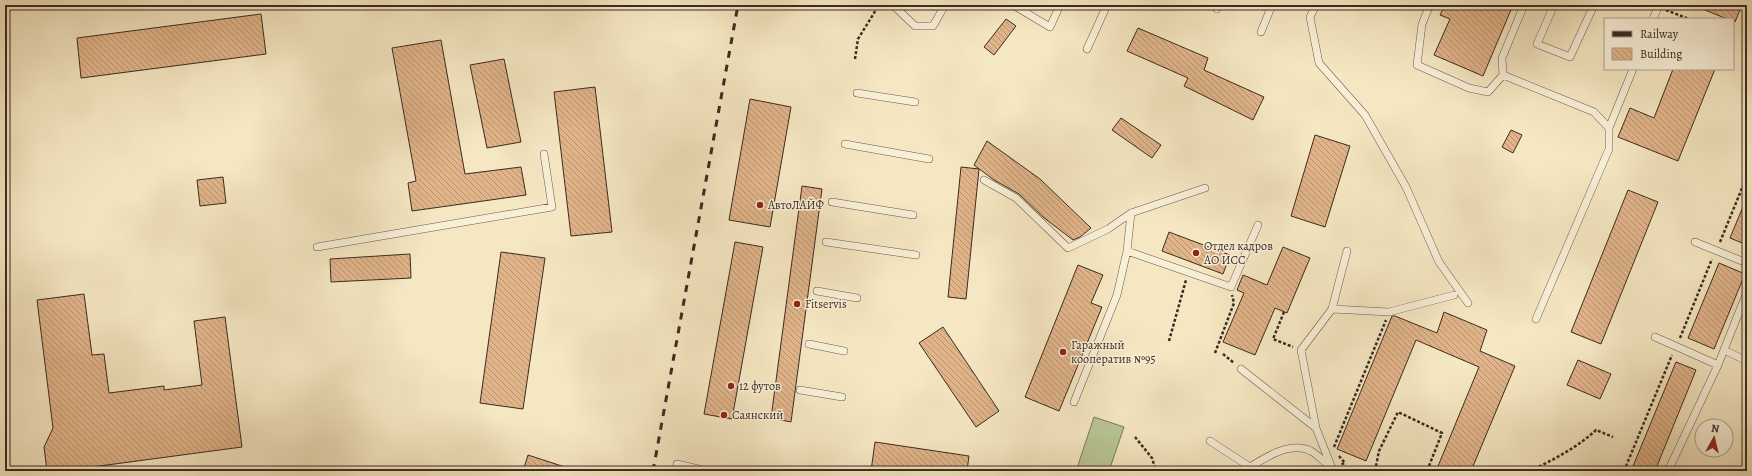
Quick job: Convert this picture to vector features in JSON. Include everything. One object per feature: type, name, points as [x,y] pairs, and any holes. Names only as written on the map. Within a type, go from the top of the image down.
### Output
[{"type":"lane","points":[[893,5],[916,26],[933,26],[945,5]]},
{"type":"lane","points":[[1013,5],[1050,27],[1060,5]]},
{"type":"lane","points":[[1087,49],[1107,5]]},
{"type":"lane","points":[[1261,32],[1272,5]]},
{"type":"lane","points":[[1316,5],[1310,17],[1318,63],[1365,115],[1406,186],[1439,262],[1468,303]]},
{"type":"lane","points":[[1430,5],[1422,24],[1417,64],[1469,88],[1488,92],[1503,75],[1502,58],[1524,5]]},
{"type":"lane","points":[[1554,5],[1537,44],[1570,57],[1594,5]]},
{"type":"lane","points":[[1653,18],[1659,6]]},
{"type":"lane","points":[[1536,318],[1609,149],[1609,128],[1633,70]]},
{"type":"lane","points":[[1503,75],[1594,112],[1609,128]]},
{"type":"lane","points":[[857,93],[915,102]]},
{"type":"lane","points":[[845,144],[929,159]]},
{"type":"lane","points":[[317,247],[552,207],[544,154]]},
{"type":"lane","points":[[984,180],[1016,198],[1068,248],[1108,229],[1131,213],[1205,188]]},
{"type":"lane","points":[[832,202],[913,215]]},
{"type":"lane","points":[[1074,402],[1118,296],[1127,251],[1131,213]]},
{"type":"lane","points":[[1127,251],[1231,287],[1258,225]]},
{"type":"lane","points":[[826,242],[916,255]]},
{"type":"lane","points":[[1695,242],[1747,263]]},
{"type":"lane","points":[[1332,469],[1316,428],[1301,350],[1332,309],[1347,251]]},
{"type":"lane","points":[[817,291],[857,298]]},
{"type":"lane","points":[[1668,471],[1718,365],[1747,292]]},
{"type":"lane","points":[[1332,309],[1390,312],[1454,295]]},
{"type":"lane","points":[[1654,337],[1718,365]]},
{"type":"lane","points":[[808,344],[844,351]]},
{"type":"lane","points":[[1724,350],[1747,361]]},
{"type":"lane","points":[[1241,369],[1316,428]]},
{"type":"lane","points":[[800,390],[842,397]]},
{"type":"lane","points":[[1210,441],[1250,467],[1273,454],[1295,448],[1310,451],[1332,469]]},
{"type":"lane","points":[[677,464],[707,471]]},
{"type":"path","points":[[854,59],[858,39],[879,5]]},
{"type":"path","points":[[1659,6],[1687,18]]},
{"type":"path","points":[[1624,471],[1747,176]]},
{"type":"path","points":[[1169,341],[1188,272]]},
{"type":"path","points":[[1215,353],[1234,303],[1232,297]]},
{"type":"path","points":[[1284,312],[1273,339],[1301,350]]},
{"type":"path","points":[[1333,449],[1390,312]]},
{"type":"path","points":[[1224,354],[1241,369]]},
{"type":"path","points":[[1375,471],[1379,451],[1398,412],[1442,433],[1427,471]]},
{"type":"path","points":[[1530,471],[1551,461],[1590,436],[1596,430],[1613,437]]},
{"type":"path","points":[[1135,436],[1152,458],[1156,471]]},
{"type":"path","points":[[1337,454],[1345,463]]},
{"type":"green space","points":[[1094,417],[1124,427],[1109,471],[1076,471]]},
{"type":"building","points":[[1445,5],[1513,5],[1483,76],[1434,55],[1450,19],[1440,15]]},
{"type":"building","points":[[1693,5],[1742,5],[1735,22],[1734,18],[1725,18]]},
{"type":"building","points":[[261,14],[266,54],[81,78],[77,38]]},
{"type":"building","points":[[1006,19],[1016,26],[994,55],[984,47]]},
{"type":"building","points":[[1138,28],[1208,58],[1204,70],[1264,97],[1253,120],[1184,86],[1188,78],[1127,51]]},
{"type":"building","points":[[441,40],[465,174],[521,167],[526,195],[412,211],[408,183],[416,181],[392,48]]},
{"type":"building","points":[[504,59],[521,142],[487,148],[470,65]]},
{"type":"building","points":[[1673,70],[1715,70],[1678,161],[1618,137],[1630,108],[1654,118]]},
{"type":"building","points":[[595,87],[612,232],[571,236],[554,92]]},
{"type":"building","points":[[750,99],[791,107],[770,227],[729,220]]},
{"type":"building","points":[[1121,118],[1161,145],[1152,158],[1112,130]]},
{"type":"building","points":[[1511,130],[1522,135],[1513,153],[1502,147]]},
{"type":"building","points":[[1315,135],[1350,146],[1325,227],[1291,216]]},
{"type":"building","points":[[987,141],[1040,179],[1091,228],[1080,237],[1073,240],[1043,217],[1019,194],[994,180],[974,165]]},
{"type":"building","points":[[961,167],[979,169],[966,299],[948,297]]},
{"type":"building","points":[[223,177],[226,203],[200,206],[197,180]]},
{"type":"building","name":"Fitservis","points":[[802,186],[822,189],[791,422],[771,418]]},
{"type":"building","points":[[1628,190],[1658,202],[1601,344],[1571,332]]},
{"type":"building","points":[[1747,197],[1747,245],[1730,238]]},
{"type":"building","name":"Отдел кадров АО ИСС","points":[[1169,232],[1230,255],[1223,274],[1162,251]]},
{"type":"building","points":[[735,242],[763,247],[732,419],[704,414]]},
{"type":"building","points":[[1283,247],[1310,258],[1287,313],[1275,308],[1255,355],[1223,342],[1244,293],[1237,290],[1243,275],[1267,285]]},
{"type":"building","points":[[501,252],[545,258],[523,409],[480,403]]},
{"type":"building","points":[[410,254],[411,278],[331,282],[330,259]]},
{"type":"building","points":[[1719,263],[1745,274],[1714,349],[1688,338]]},
{"type":"building","name":"Гаражный кооператив №95","points":[[1078,265],[1103,275],[1091,303],[1102,307],[1059,411],[1025,397]]},
{"type":"building","points":[[84,294],[92,355],[104,354],[109,393],[164,386],[164,390],[202,385],[194,321],[225,317],[242,447],[62,471],[47,471],[44,447],[53,428],[37,300]]},
{"type":"building","points":[[1444,312],[1487,330],[1480,351],[1515,366],[1471,471],[1436,471],[1479,367],[1416,340],[1366,461],[1337,449],[1392,316],[1437,333]]},
{"type":"building","points":[[943,327],[999,411],[976,427],[919,343]]},
{"type":"building","points":[[1578,360],[1611,374],[1600,399],[1567,385]]},
{"type":"building","points":[[1676,362],[1696,370],[1655,471],[1631,471]]},
{"type":"building","points":[[875,442],[969,456],[967,471],[871,471]]},
{"type":"building","points":[[528,455],[571,469],[570,471],[523,471]]},
{"type":"railway","points":[[653,471],[738,5]]},
{"type":"place","name":"АвтоЛАЙФ","points":[[760,205]]},
{"type":"place","name":"Отдел кадров АО ИСС","points":[[1196,253]]},
{"type":"place","name":"Fitservis","points":[[797,304]]},
{"type":"place","name":"Гаражный кооператив №95","points":[[1063,352]]},
{"type":"place","name":"12 футов","points":[[731,386]]},
{"type":"place","name":"Саянский","points":[[724,415]]}]
